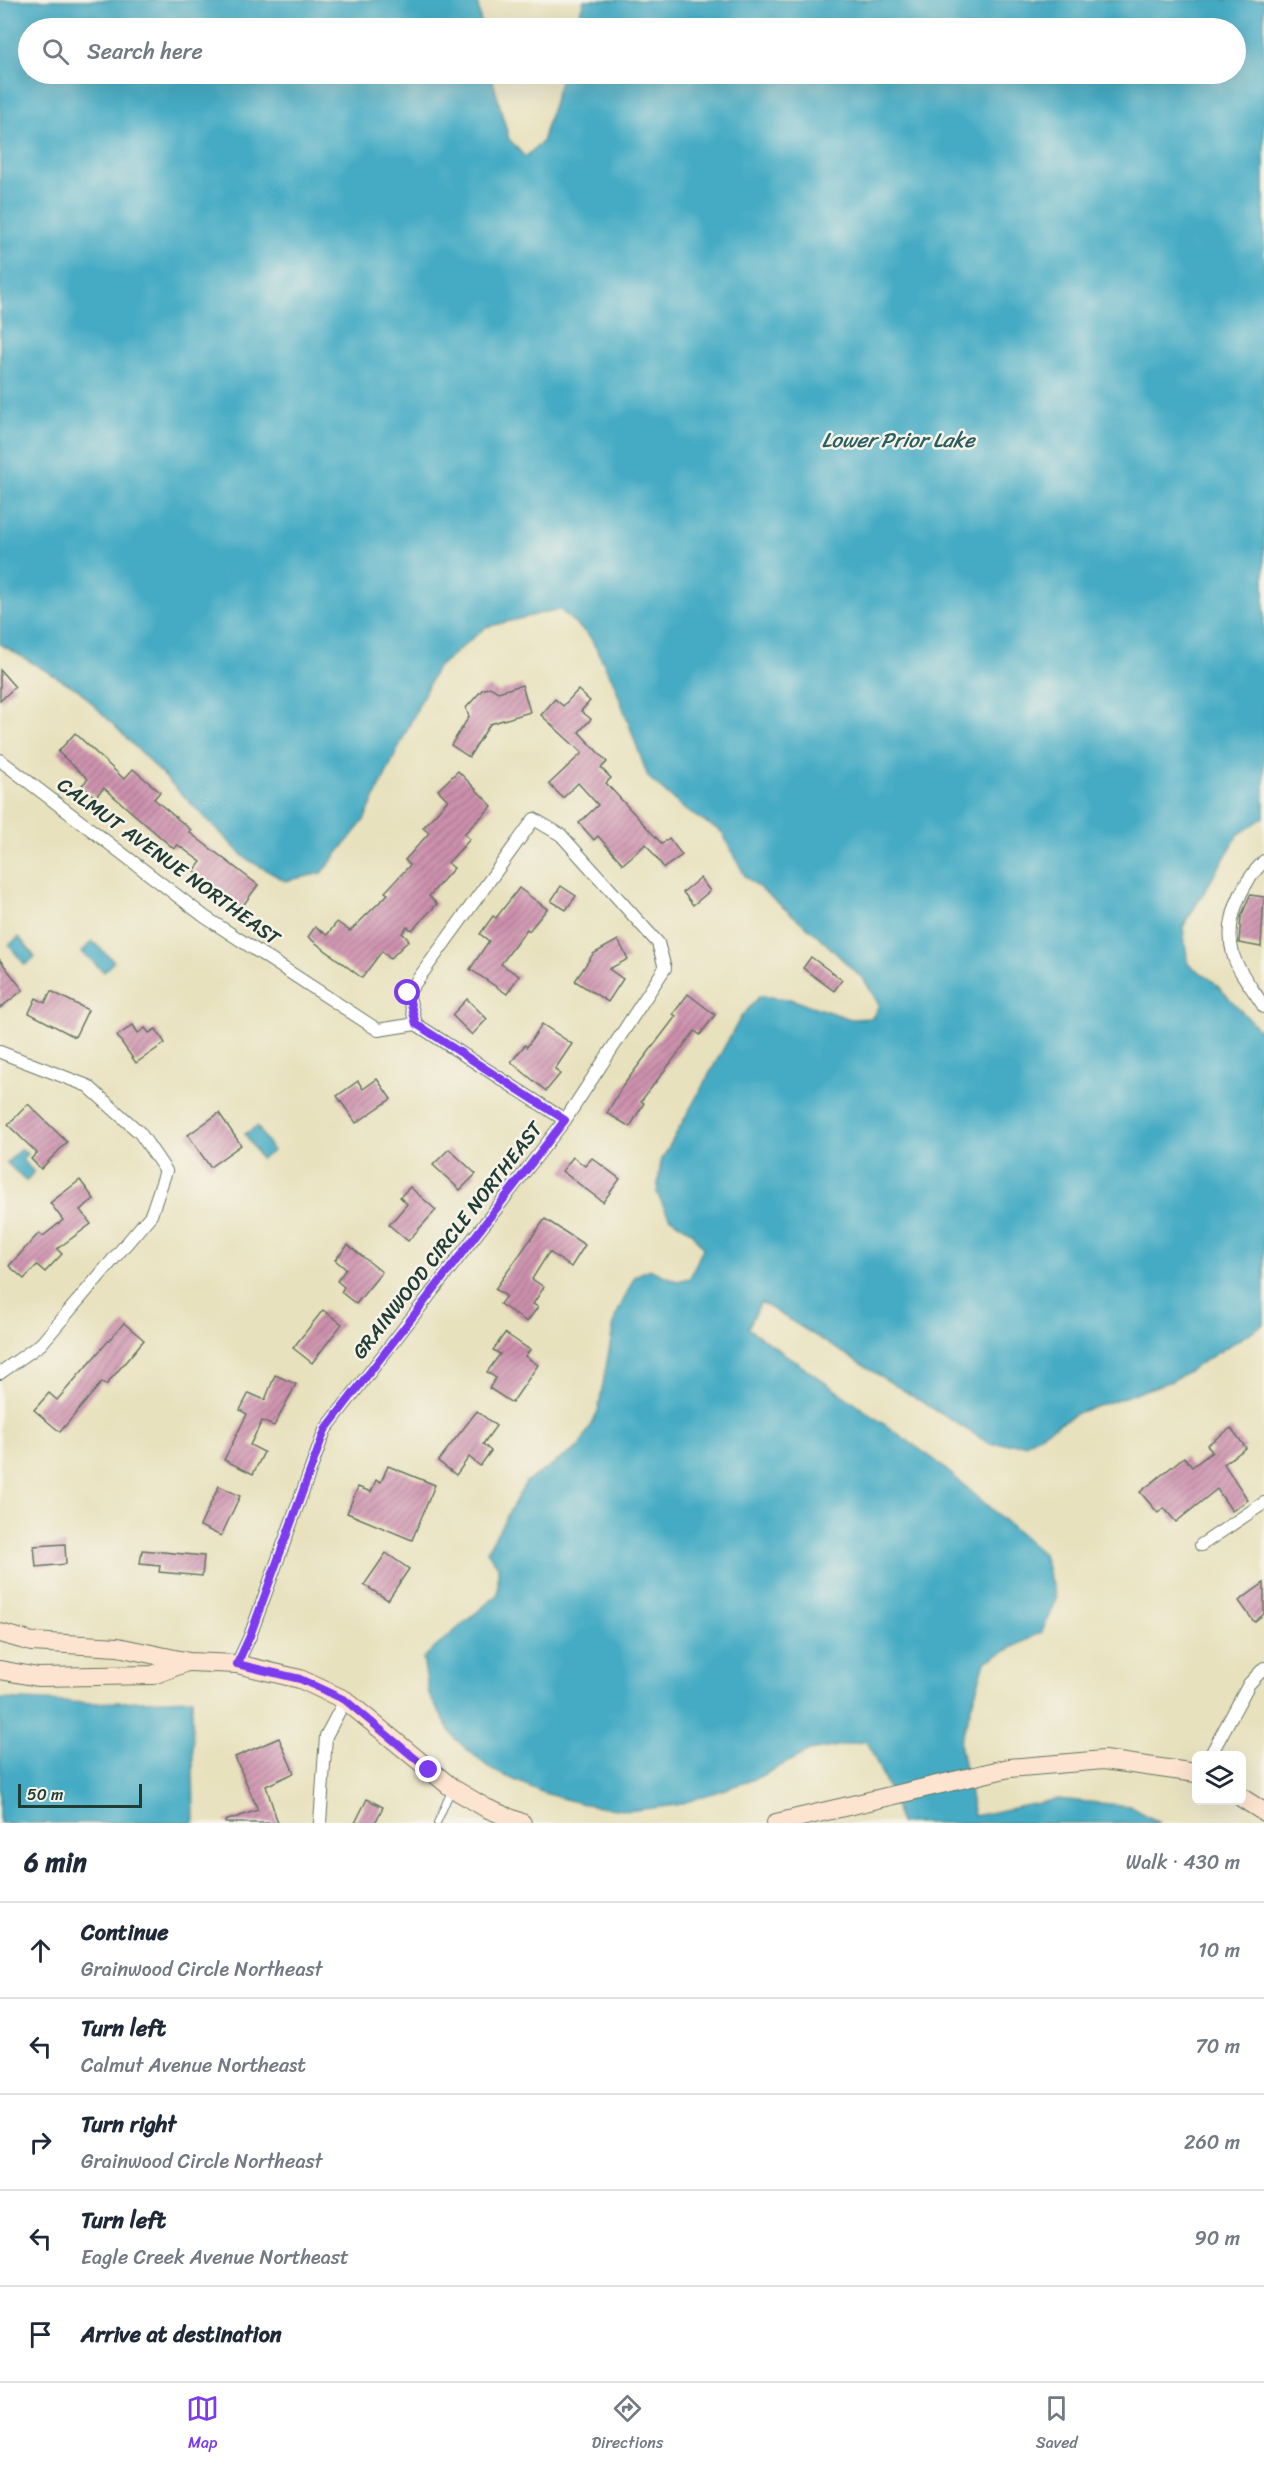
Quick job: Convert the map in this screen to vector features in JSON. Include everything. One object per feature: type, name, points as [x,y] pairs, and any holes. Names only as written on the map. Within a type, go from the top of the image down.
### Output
[{"type":"main road","points":[[0,1633],[32,1642],[118,1647],[189,1662],[237,1664],[300,1679],[345,1700],[452,1788],[486,1808],[522,1823]]},
{"type":"main road","points":[[0,1670],[38,1677],[153,1675],[189,1662]]},
{"type":"main road","points":[[776,1823],[1009,1768],[1104,1760],[1192,1772]]},
{"type":"main road","points":[[1246,1801],[1264,1812]]},
{"type":"street","name":"CALMUT AVENUE NORTHEAST","points":[[0,760],[205,917],[378,1030],[416,1024]]},
{"type":"street","name":"GRAINWOOD CIRCLE NORTHEAST","points":[[237,1664],[250,1636],[325,1430],[565,1120],[665,968],[658,943],[561,836],[534,819],[408,993],[416,1024]]},
{"type":"street","points":[[1264,861],[1250,875],[1232,917],[1233,955],[1264,1007]]},
{"type":"street","points":[[416,1024],[565,1120]]},
{"type":"street","points":[[0,1052],[88,1086],[141,1133],[166,1171],[151,1215],[41,1344],[0,1373]]},
{"type":"street","points":[[1201,1545],[1264,1503]]},
{"type":"street","points":[[1212,1751],[1249,1684],[1264,1668]]},
{"type":"street","points":[[320,1823],[326,1736],[345,1700]]},
{"type":"lane","points":[[437,1823],[452,1788]]},
{"type":"water","name":"Lower Prior Lake","points":[[0,0],[477,0],[480,18],[18,18],[18,84],[494,84],[509,139],[525,157],[542,142],[559,84],[1246,84],[1246,18],[578,18],[584,0],[1264,0],[1264,817],[1238,835],[1183,927],[1188,964],[1213,981],[1264,1035],[1264,1324],[1172,1381],[1077,1413],[1025,1444],[990,1444],[761,1302],[748,1328],[935,1460],[1043,1554],[1056,1599],[1042,1632],[985,1662],[960,1743],[974,1816],[1058,1799],[1130,1806],[1160,1823],[900,1823],[892,1797],[867,1741],[809,1751],[755,1779],[677,1805],[628,1811],[579,1803],[544,1793],[492,1770],[455,1739],[429,1695],[423,1658],[498,1594],[498,1566],[487,1551],[526,1482],[579,1447],[598,1411],[615,1318],[635,1276],[649,1269],[677,1281],[690,1278],[703,1248],[692,1232],[669,1217],[657,1193],[661,1161],[741,1017],[760,996],[790,999],[851,1019],[872,1018],[879,1005],[865,981],[818,936],[745,876],[722,832],[685,810],[648,777],[614,683],[590,637],[559,609],[486,627],[436,669],[364,820],[322,873],[285,881],[245,858],[79,690],[0,644]]},
{"type":"water","points":[[19,937],[35,957],[25,965],[9,945]]},
{"type":"water","points":[[92,941],[114,961],[104,972],[82,952]]},
{"type":"water","points":[[257,1126],[273,1151],[261,1159],[245,1134]]},
{"type":"water","points":[[21,1148],[27,1154],[22,1160],[34,1172],[26,1181],[7,1163]]},
{"type":"water","points":[[0,1699],[90,1703],[192,1699],[194,1823],[0,1823]]},
{"type":"building","points":[[0,670],[15,687],[0,701]]},
{"type":"building","points":[[522,685],[530,712],[490,724],[469,757],[451,745],[469,717],[466,708],[482,690],[490,687],[498,692]]},
{"type":"building","points":[[578,690],[590,701],[581,711],[591,719],[579,732],[607,762],[601,768],[611,778],[606,783],[662,844],[669,838],[682,855],[664,868],[646,844],[623,864],[598,836],[594,840],[579,823],[598,805],[578,783],[563,798],[549,784],[582,753],[541,715],[555,699],[563,706]]},
{"type":"building","points":[[75,733],[124,779],[133,769],[160,792],[154,799],[191,830],[189,832],[258,885],[242,907],[194,871],[201,862],[178,845],[174,849],[104,788],[95,797],[82,785],[88,779],[58,752]]},
{"type":"building","points":[[458,771],[492,806],[464,834],[470,839],[448,863],[454,868],[429,896],[437,904],[412,930],[407,927],[402,933],[409,940],[390,959],[382,951],[362,978],[308,937],[315,927],[327,935],[337,922],[350,931],[388,894],[385,892],[410,865],[405,860],[429,833],[423,828],[448,800],[438,790]]},
{"type":"building","points":[[700,878],[710,891],[693,905],[683,892]]},
{"type":"building","points":[[561,886],[576,896],[566,910],[551,901]]},
{"type":"building","points":[[519,888],[547,909],[529,931],[527,929],[501,964],[519,976],[507,994],[470,969],[489,941],[480,934],[493,916],[496,918]]},
{"type":"building","points":[[1250,895],[1264,897],[1261,947],[1239,943],[1241,917]]},
{"type":"building","points":[[618,940],[628,959],[609,969],[623,979],[608,1002],[575,981],[593,954]]},
{"type":"building","points":[[811,957],[842,980],[834,991],[803,968]]},
{"type":"building","points":[[0,960],[23,990],[0,1008]]},
{"type":"building","points":[[51,991],[88,1010],[75,1037],[29,1013],[36,998],[45,1003]]},
{"type":"building","points":[[688,994],[715,1015],[700,1035],[695,1031],[641,1101],[644,1103],[630,1127],[607,1113],[622,1087],[676,1016],[673,1014]]},
{"type":"building","points":[[467,999],[487,1019],[472,1035],[452,1015]]},
{"type":"building","points":[[542,1024],[572,1044],[555,1069],[560,1074],[546,1091],[511,1062],[525,1045],[527,1047]]},
{"type":"building","points":[[133,1025],[138,1033],[145,1028],[149,1033],[156,1029],[165,1043],[136,1063],[117,1036]]},
{"type":"building","points":[[377,1079],[391,1099],[356,1123],[337,1096],[358,1081],[363,1089]]},
{"type":"building","points":[[28,1104],[67,1142],[41,1169],[31,1159],[37,1153],[8,1125]]},
{"type":"building","points":[[219,1113],[241,1145],[210,1167],[188,1135]]},
{"type":"building","points":[[449,1149],[476,1174],[460,1190],[433,1165]]},
{"type":"building","points":[[573,1157],[585,1166],[592,1158],[620,1179],[603,1202],[562,1171]]},
{"type":"building","points":[[80,1180],[94,1199],[80,1210],[91,1224],[57,1249],[62,1254],[45,1272],[37,1265],[24,1279],[9,1266],[39,1233],[43,1236],[63,1220],[50,1203]]},
{"type":"building","points":[[410,1187],[436,1210],[408,1241],[389,1225],[407,1204],[400,1197]]},
{"type":"building","points":[[545,1219],[585,1245],[571,1267],[549,1252],[532,1279],[544,1287],[533,1304],[538,1307],[527,1322],[500,1304],[506,1296],[495,1289]]},
{"type":"building","points":[[348,1245],[382,1272],[356,1304],[341,1292],[344,1287],[337,1281],[346,1269],[335,1260]]},
{"type":"building","points":[[323,1310],[342,1324],[312,1363],[293,1348]]},
{"type":"building","points":[[124,1323],[144,1340],[106,1385],[102,1382],[60,1432],[34,1410],[49,1393],[57,1400]]},
{"type":"building","points":[[505,1333],[530,1350],[525,1356],[538,1365],[512,1403],[489,1388],[496,1378],[487,1372],[500,1354],[493,1350]]},
{"type":"building","points":[[275,1375],[296,1384],[274,1426],[262,1421],[250,1445],[264,1452],[253,1474],[224,1460],[247,1414],[240,1410],[249,1393],[265,1400]]},
{"type":"building","points":[[477,1411],[496,1426],[483,1444],[491,1451],[480,1466],[469,1457],[456,1475],[438,1461]]},
{"type":"building","points":[[1231,1428],[1246,1448],[1224,1464],[1248,1500],[1232,1511],[1217,1489],[1176,1522],[1164,1508],[1158,1513],[1140,1492],[1184,1457],[1192,1467],[1212,1452],[1207,1445]]},
{"type":"building","points":[[388,1466],[435,1485],[412,1540],[347,1513],[358,1487],[371,1492],[376,1480],[381,1482]]},
{"type":"building","points":[[219,1486],[240,1496],[221,1536],[200,1526]]},
{"type":"building","points":[[65,1544],[66,1564],[36,1567],[34,1546]]},
{"type":"building","points":[[142,1550],[204,1556],[202,1576],[159,1572],[160,1566],[140,1564]]},
{"type":"building","points":[[386,1553],[409,1569],[388,1600],[364,1585]]},
{"type":"building","points":[[1264,1583],[1264,1614],[1254,1622],[1239,1601]]},
{"type":"building","points":[[279,1738],[294,1773],[266,1786],[278,1823],[225,1823],[225,1821],[258,1810],[235,1757]]},
{"type":"building","points":[[367,1799],[383,1807],[375,1823],[355,1823]]},
{"type":"route","points":[[408,993],[416,1024],[565,1120],[325,1430],[291,1518],[250,1636],[237,1664],[300,1679],[345,1700],[429,1770]]}]
